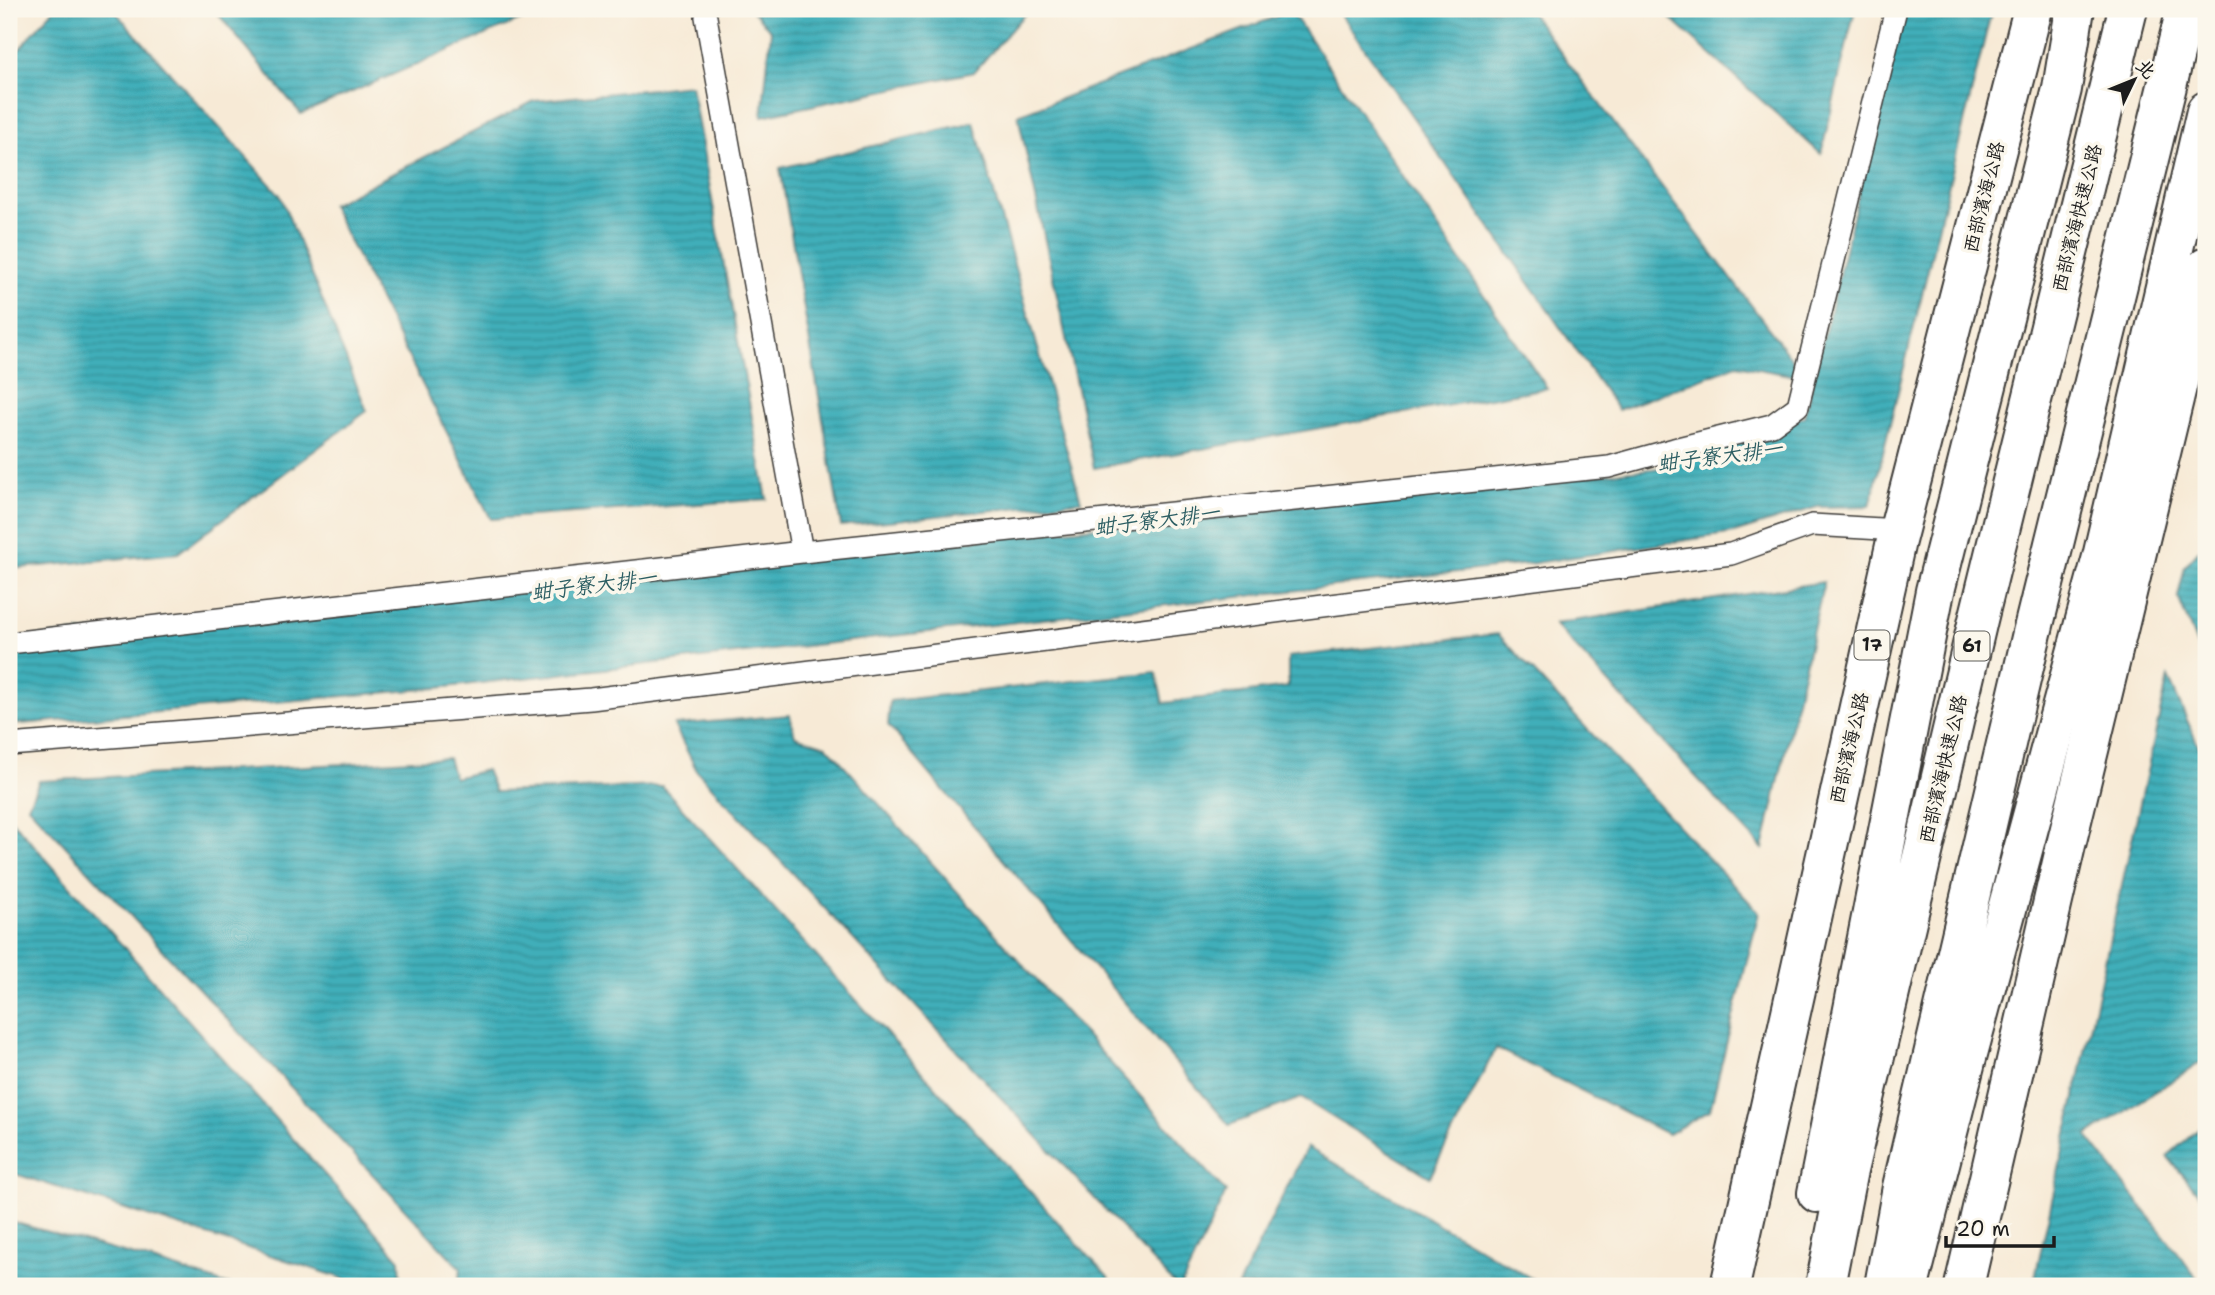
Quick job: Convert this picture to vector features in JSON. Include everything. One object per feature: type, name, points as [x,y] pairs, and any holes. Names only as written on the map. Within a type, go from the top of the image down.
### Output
[{"type":"main road","name":"西部濱海公路","points":[[1730,1286],[1899,530],[2032,9]]},
{"type":"main road","points":[[1805,1286],[1817,1192],[1935,591],[2062,89],[2075,9]]},
{"type":"main road","name":"西部濱海快速公路","points":[[1825,1286],[1847,1175],[1978,620],[2129,9]]},
{"type":"main road","points":[[1884,1286],[1902,1186],[2032,633],[2186,9]]},
{"type":"main road","points":[[1909,1286],[1966,1061],[2102,556],[2206,111]]},
{"type":"main road","points":[[1964,1286],[2069,832],[2206,268]]},
{"type":"lane","points":[[9,643],[802,552],[1609,467],[1772,425],[1798,406],[1896,9]]},
{"type":"lane","points":[[706,17],[802,552]]},
{"type":"lane","points":[[9,745],[591,699],[1731,554],[1812,525],[1899,530]]},
{"type":"water","points":[[54,9],[113,9],[280,195],[367,411],[178,553],[9,569],[9,61]]},
{"type":"water","points":[[214,9],[546,9],[301,114]]},
{"type":"water","points":[[751,9],[1029,9],[974,72],[762,116],[771,31]]},
{"type":"water","points":[[1345,9],[1528,9],[1806,378],[1737,365],[1618,410],[1339,12]]},
{"type":"water","points":[[1660,9],[1855,9],[1821,154]]},
{"type":"water","name":"蚶子寮大排一","points":[[1904,9],[1992,9],[1870,506],[1817,507],[1734,533],[1528,564],[437,688],[9,725],[9,640],[1661,468],[1804,417]]},
{"type":"water","points":[[1291,11],[1547,388],[1094,468],[1018,115]]},
{"type":"water","points":[[691,85],[767,499],[491,519],[331,205],[534,101]]},
{"type":"water","points":[[974,122],[1081,501],[841,526],[780,168]]},
{"type":"water","points":[[2200,549],[2206,552],[2206,668],[2178,597],[2185,566]]},
{"type":"water","points":[[1824,582],[1763,849],[1554,624]]},
{"type":"water","points":[[1498,634],[1759,912],[1710,1110],[1668,1134],[1496,1048],[1430,1177],[1301,1098],[1229,1125],[888,725],[890,701],[1156,672],[1163,703],[1288,687],[1288,657]]},
{"type":"water","points":[[2168,677],[2206,763],[2206,1059],[2087,1136],[2203,1286],[2033,1286]]},
{"type":"water","points":[[790,715],[795,736],[827,746],[1226,1192],[1181,1286],[1176,1286],[697,771],[674,725]]},
{"type":"water","points":[[448,758],[454,778],[486,770],[495,792],[662,786],[1116,1286],[457,1286],[461,1269],[28,806],[39,781]]},
{"type":"water","points":[[9,817],[400,1260],[401,1286],[367,1286],[9,1172]]},
{"type":"water","points":[[2206,1123],[2206,1203],[2167,1156]]},
{"type":"water","points":[[1307,1147],[1544,1286],[1238,1286]]},
{"type":"water","points":[[9,1221],[156,1262],[232,1286],[9,1286]]}]
